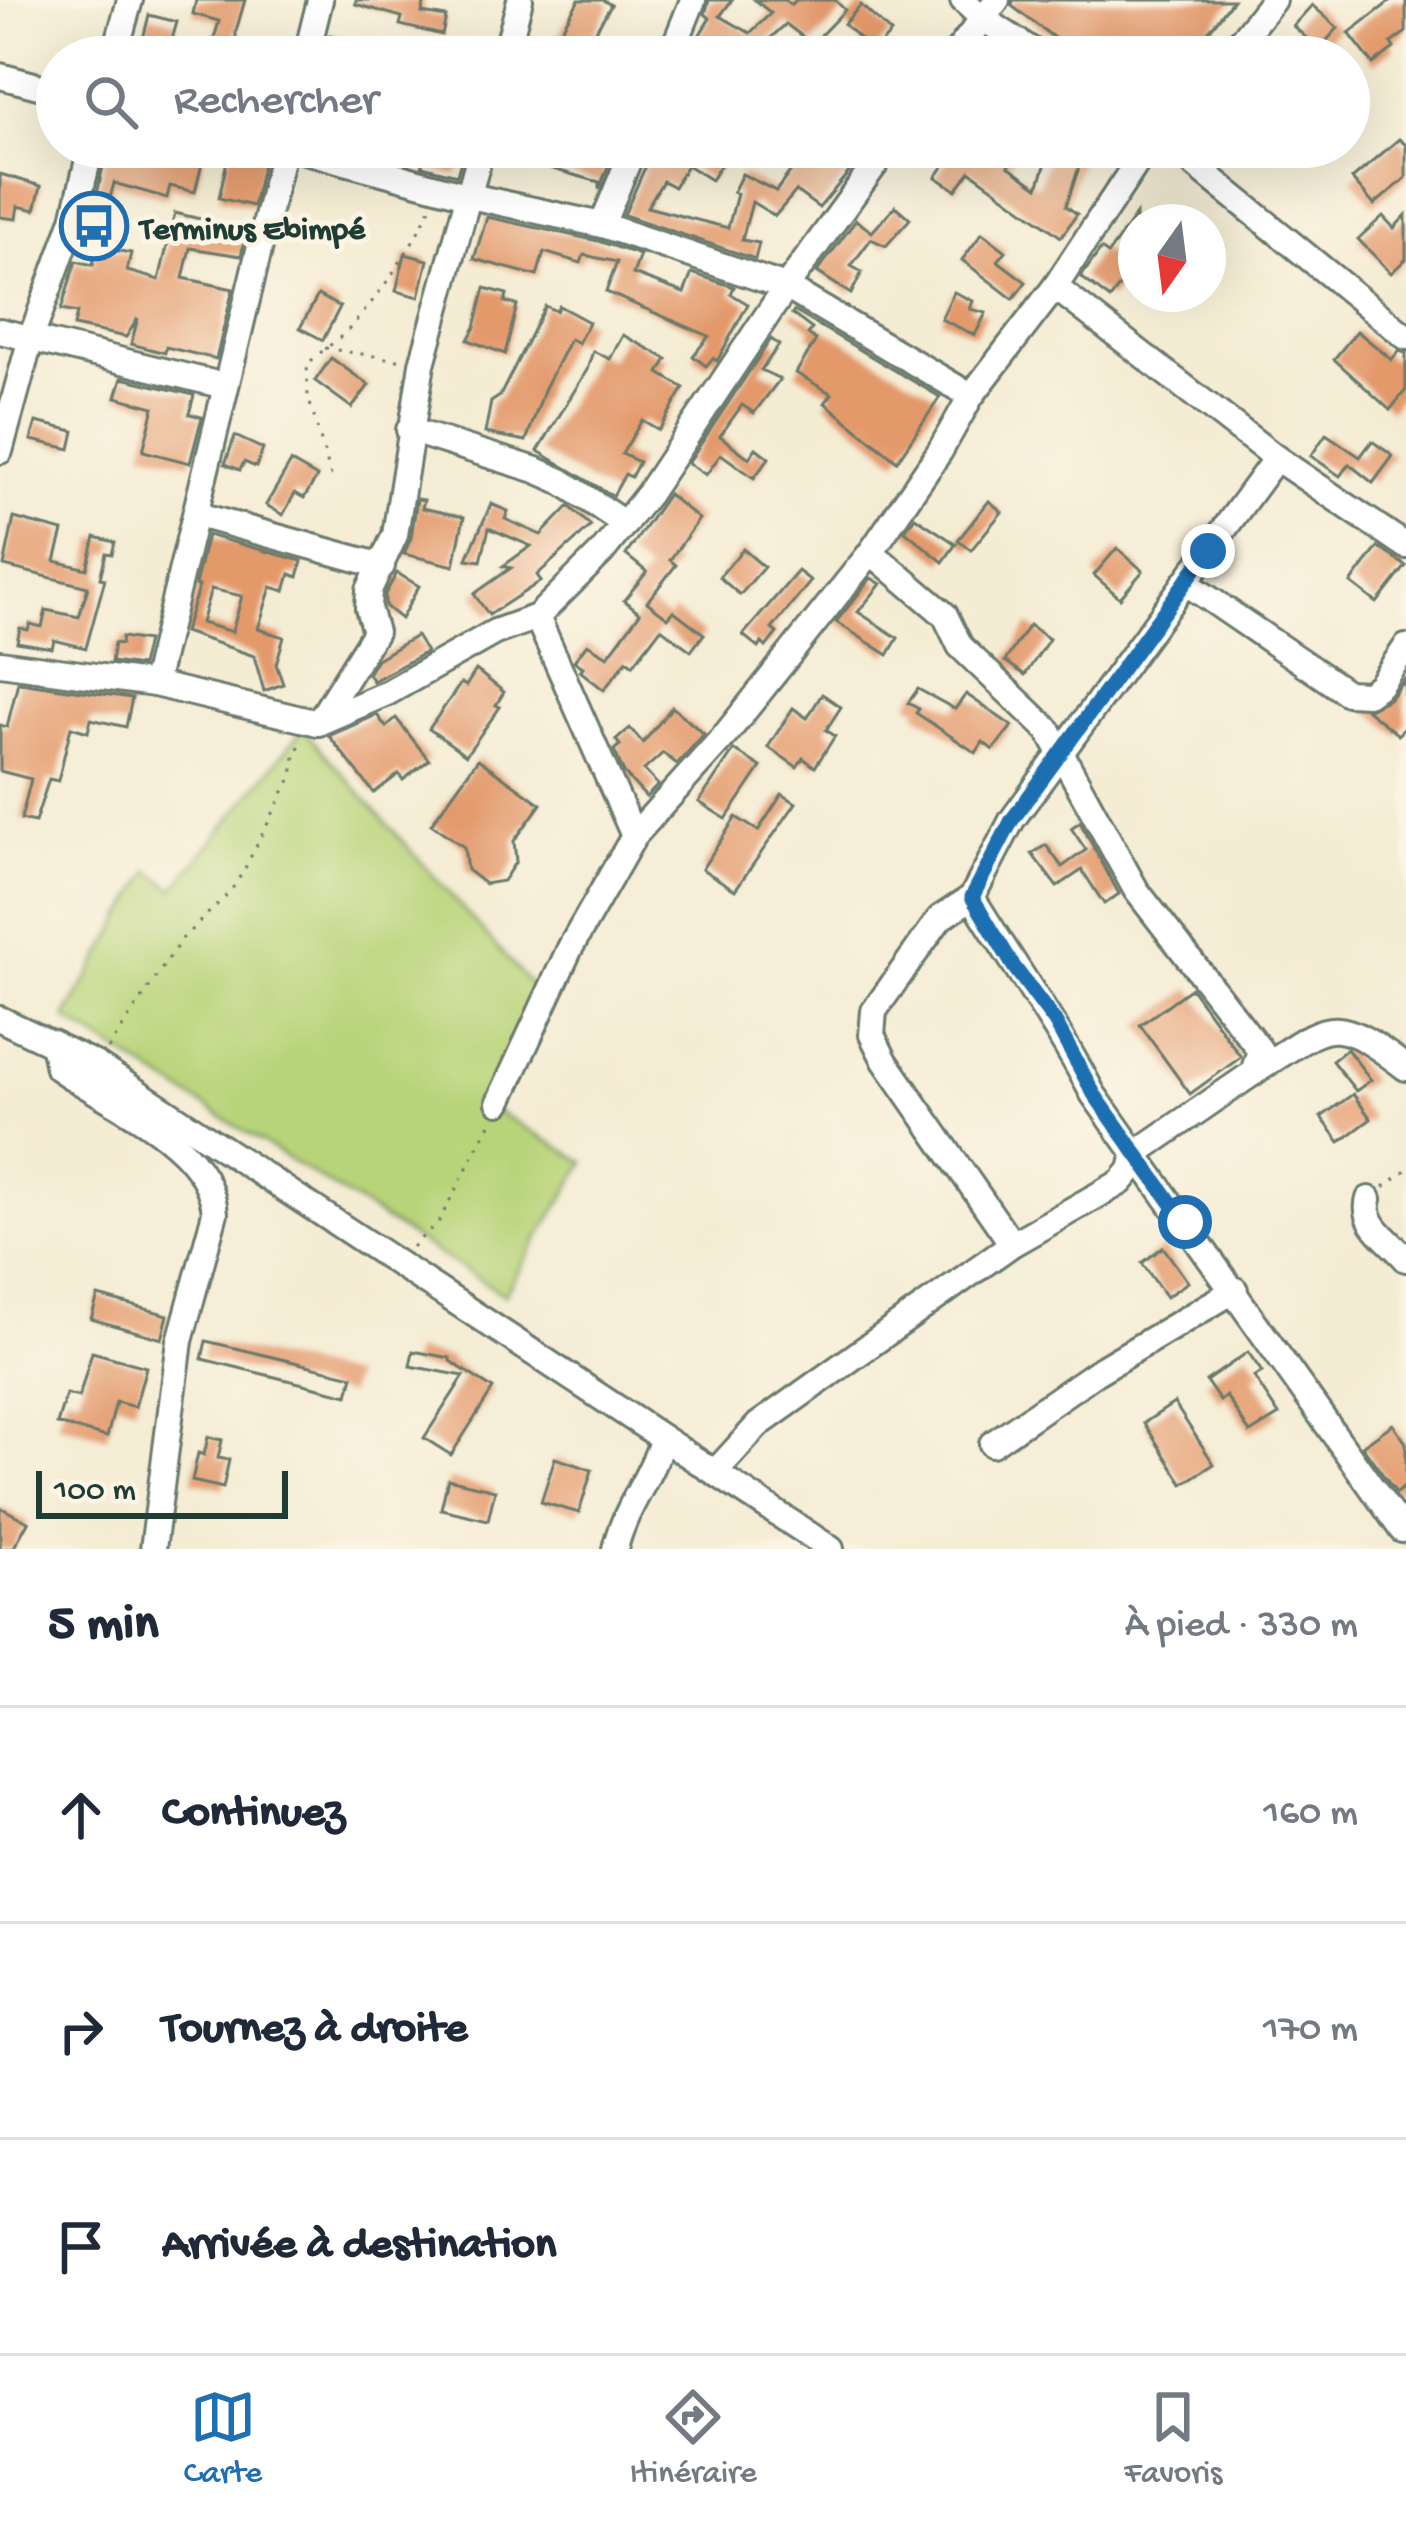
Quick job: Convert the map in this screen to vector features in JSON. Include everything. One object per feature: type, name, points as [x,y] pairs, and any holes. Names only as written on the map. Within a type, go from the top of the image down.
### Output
[{"type":"street","points":[[120,36],[130,0]]},
{"type":"street","points":[[311,36],[320,0]]},
{"type":"street","points":[[511,36],[520,0]]},
{"type":"street","points":[[678,36],[693,0]]},
{"type":"street","points":[[1245,36],[1273,0]]},
{"type":"street","points":[[965,36],[981,6],[1017,36]]},
{"type":"street","points":[[0,76],[36,85]]},
{"type":"street","points":[[0,451],[86,168]]},
{"type":"street","points":[[154,684],[282,168]]},
{"type":"street","points":[[365,168],[602,225],[786,287],[971,396]]},
{"type":"street","points":[[318,723],[375,632],[369,590],[395,535],[422,364],[477,168]]},
{"type":"street","points":[[602,225],[625,168]]},
{"type":"street","points":[[0,663],[154,684],[318,723],[387,693],[495,632],[538,617],[625,524],[671,463],[786,287],[873,168]]},
{"type":"street","points":[[499,1102],[570,948],[634,836],[727,734],[871,552],[940,452],[971,396],[1054,287],[1133,168]]},
{"type":"street","points":[[1199,168],[1406,337]]},
{"type":"street","points":[[1054,287],[1276,458],[1406,546]]},
{"type":"street","points":[[0,331],[225,386]]},
{"type":"street","points":[[410,430],[536,470],[625,524]]},
{"type":"street","points":[[1012,1244],[885,1061],[872,1035],[874,1011],[940,918],[972,897],[1012,820],[1276,458]]},
{"type":"street","points":[[198,515],[382,566]]},
{"type":"street","points":[[871,552],[944,615],[960,646],[1048,731],[1136,890],[1260,1050],[1253,1073]]},
{"type":"street","points":[[1185,582],[1347,693],[1368,694],[1380,686],[1406,646]]},
{"type":"street","points":[[538,617],[634,836]]},
{"type":"street","points":[[972,897],[1014,967],[1055,1022],[1094,1094],[1405,1533]]},
{"type":"street","points":[[0,1019],[95,1064],[404,1264],[662,1441],[716,1471],[807,1541],[831,1549]]},
{"type":"street","points":[[716,1471],[758,1425],[1012,1244],[1121,1182],[1135,1154],[1305,1040],[1335,1029],[1369,1038],[1406,1068]]},
{"type":"street","points":[[53,1043],[58,1068],[176,1144],[213,1192],[215,1213],[180,1341],[153,1549]]},
{"type":"street","points":[[1370,1199],[1369,1218],[1406,1259]]},
{"type":"street","points":[[992,1444],[1095,1373],[1235,1290]]},
{"type":"street","points":[[614,1549],[620,1526],[656,1462],[662,1441]]},
{"type":"path","points":[[331,476],[308,396],[307,365],[348,331],[418,234],[439,188]]},
{"type":"path","points":[[323,348],[422,364]]},
{"type":"path","points":[[95,1064],[122,1032],[181,940],[244,872],[292,776],[296,750],[318,723]]},
{"type":"path","points":[[404,1264],[415,1240],[439,1221],[486,1138],[499,1102]]},
{"type":"path","points":[[1370,1199],[1406,1170]]},
{"type":"green space","points":[[303,729],[535,990],[484,1104],[585,1162],[504,1295],[65,1018],[150,871],[174,889]]},
{"type":"building","points":[[196,0],[245,0],[236,36],[215,36],[219,21],[193,14]]},
{"type":"building","points":[[356,0],[425,0],[422,13],[446,17],[442,35],[400,25],[402,17],[355,4]]},
{"type":"building","points":[[579,0],[603,0],[611,5],[593,36],[558,36]]},
{"type":"building","points":[[709,0],[732,0],[720,16],[750,33],[771,13],[755,0],[785,0],[791,5],[796,0],[835,0],[845,10],[820,36],[802,36],[786,24],[773,36],[699,36],[710,18],[705,14]]},
{"type":"building","points":[[1013,0],[1233,0],[1205,36],[1052,36],[1012,6]]},
{"type":"building","points":[[1392,0],[1406,0],[1406,32],[1373,64],[1370,36],[1349,33]]},
{"type":"building","points":[[861,5],[891,33],[857,36],[844,24]]},
{"type":"building","points":[[1312,5],[1338,28],[1331,36],[1304,36],[1293,26]]},
{"type":"building","points":[[149,15],[177,22],[173,36],[144,36]]},
{"type":"building","points":[[1399,139],[1406,145],[1406,178],[1374,205],[1352,179]]},
{"type":"building","points":[[103,168],[201,168],[195,192],[170,186],[167,198],[114,183],[110,198],[97,195]]},
{"type":"building","points":[[225,168],[262,168],[253,206],[219,198]]},
{"type":"building","points":[[430,168],[459,168],[457,175]]},
{"type":"building","points":[[549,168],[608,168],[599,189],[599,182]]},
{"type":"building","points":[[645,168],[685,168],[674,187],[663,181],[647,207],[728,228],[737,194],[733,192],[742,174],[776,191],[793,168],[852,168],[819,208],[796,191],[775,216],[752,202],[742,240],[759,243],[755,259],[624,215]]},
{"type":"building","points":[[692,168],[719,168],[711,180]]},
{"type":"building","points":[[942,168],[1011,168],[1038,187],[1044,168],[1079,168],[1066,206],[1077,214],[1061,237],[970,171],[956,190],[936,177]]},
{"type":"building","points":[[0,174],[41,186],[35,210],[18,206],[16,219],[0,217]]},
{"type":"building","points":[[895,206],[910,219],[886,246],[871,239],[851,266],[862,272],[851,294],[817,272],[856,220],[872,232]]},
{"type":"building","points":[[175,213],[247,230],[241,256],[190,248],[183,278],[233,289],[216,359],[131,344],[138,318],[126,337],[74,326],[77,313],[61,310],[76,261],[93,265],[96,247],[131,253],[127,271],[159,280]]},
{"type":"building","points":[[1406,215],[1406,259],[1391,273],[1358,239],[1383,216],[1394,228]]},
{"type":"building","points":[[487,217],[640,255],[633,274],[684,293],[692,273],[734,287],[731,294],[748,304],[717,361],[713,358],[706,366],[693,356],[709,336],[606,292],[617,262],[584,255],[581,263],[544,252],[537,276],[474,259]]},
{"type":"building","points":[[982,233],[1006,251],[998,261],[1026,282],[1013,299],[962,260]]},
{"type":"building","points":[[1118,240],[1118,288],[1110,299],[1081,277],[1101,249],[1108,254]]},
{"type":"building","points":[[405,254],[428,260],[419,297],[396,291]]},
{"type":"building","points":[[485,288],[507,294],[505,302],[517,305],[505,354],[468,340]]},
{"type":"building","points":[[954,292],[973,301],[970,309],[986,313],[975,335],[941,319]]},
{"type":"building","points":[[318,295],[340,307],[323,340],[300,328]]},
{"type":"building","points":[[545,306],[556,311],[559,306],[589,322],[578,343],[570,339],[526,441],[485,433],[491,402],[500,396]]},
{"type":"building","points":[[794,311],[940,397],[897,461],[825,403],[832,394],[796,373],[816,340]]},
{"type":"building","points":[[1357,331],[1392,360],[1399,351],[1406,353],[1406,390],[1390,410],[1334,359]]},
{"type":"building","points":[[623,335],[667,359],[659,373],[684,388],[659,430],[642,420],[622,454],[639,462],[631,477],[625,474],[613,496],[538,451],[587,370],[593,351],[610,359]]},
{"type":"building","points":[[771,339],[779,345],[761,370],[780,379],[754,413],[742,405],[720,436],[749,458],[756,448],[769,458],[754,478],[721,454],[706,475],[688,463]]},
{"type":"building","points":[[331,358],[369,385],[352,408],[315,381]]},
{"type":"building","points":[[122,378],[194,395],[189,414],[202,417],[190,463],[143,451],[154,407],[116,397]]},
{"type":"building","points":[[36,422],[74,431],[70,449],[31,440]]},
{"type":"building","points":[[1326,434],[1360,457],[1372,441],[1393,456],[1373,483],[1349,464],[1340,476],[1311,456]]},
{"type":"building","points":[[235,436],[263,449],[256,467],[244,462],[240,470],[225,464]]},
{"type":"building","points":[[291,462],[317,477],[304,498],[295,493],[283,515],[266,505]]},
{"type":"building","points":[[668,494],[699,519],[670,560],[676,565],[647,602],[668,618],[674,611],[704,634],[691,651],[661,628],[633,665],[627,660],[604,690],[574,661],[587,644],[608,656],[640,613],[624,600],[647,572],[626,555]]},
{"type":"building","points":[[417,499],[424,500],[422,508],[464,517],[454,566],[404,554]]},
{"type":"building","points":[[989,501],[1002,512],[971,550],[958,540]]},
{"type":"building","points":[[491,504],[508,511],[505,519],[541,535],[569,506],[591,526],[537,575],[541,581],[489,615],[474,594],[511,568],[503,566],[531,546],[489,528],[481,561],[467,559]]},
{"type":"building","points":[[915,517],[956,544],[943,562],[905,531]]},
{"type":"building","points":[[14,518],[63,531],[55,561],[87,569],[95,537],[115,542],[112,554],[106,553],[100,578],[105,579],[86,648],[54,640],[52,648],[17,642],[20,628],[42,627],[46,610],[79,617],[88,587],[4,566]]},
{"type":"building","points":[[207,535],[302,561],[298,577],[290,574],[285,591],[271,587],[258,629],[284,637],[276,664],[283,684],[264,691],[254,656],[184,632],[199,586],[195,585]],"holes":[[[211,589],[242,596],[232,632],[201,623]]]},
{"type":"building","points":[[1378,547],[1406,566],[1377,603],[1351,583]]},
{"type":"building","points":[[1117,548],[1143,571],[1120,598],[1094,575]]},
{"type":"building","points":[[743,549],[764,567],[740,595],[719,577]]},
{"type":"building","points":[[798,571],[811,581],[772,629],[777,633],[766,647],[762,643],[759,648],[743,635]]},
{"type":"building","points":[[397,573],[419,586],[401,619],[385,606],[385,594]]},
{"type":"building","points":[[871,578],[881,584],[858,612],[898,638],[888,655],[836,622]]},
{"type":"building","points":[[1029,625],[1049,639],[1025,675],[1005,661]]},
{"type":"building","points":[[416,636],[426,652],[373,681],[368,674],[377,659]]},
{"type":"building","points":[[122,637],[147,641],[141,666],[111,662],[114,643],[121,644]]},
{"type":"building","points":[[476,670],[504,692],[496,705],[500,707],[466,755],[429,729],[461,683],[466,686]]},
{"type":"building","points":[[1404,680],[1406,725],[1398,735],[1367,710],[1390,698]]},
{"type":"building","points":[[18,682],[132,698],[126,727],[91,719],[88,732],[71,727],[58,781],[49,779],[35,822],[21,819],[31,779],[0,771],[0,725],[7,727]]},
{"type":"building","points":[[918,689],[955,709],[966,694],[1012,726],[993,750],[983,742],[976,753],[916,713],[919,709],[908,703]]},
{"type":"building","points":[[822,694],[841,707],[826,730],[835,736],[815,767],[803,758],[797,767],[768,747],[793,708],[807,718]]},
{"type":"building","points":[[672,707],[704,734],[677,764],[663,753],[644,770],[658,785],[646,797],[624,773],[614,750],[620,745],[616,740],[630,728],[643,743]]},
{"type":"building","points":[[377,715],[386,727],[396,718],[429,760],[403,780],[399,774],[374,793],[329,736]]},
{"type":"building","points":[[734,750],[761,767],[726,819],[699,802]]},
{"type":"building","points":[[478,759],[541,804],[514,841],[516,861],[503,881],[485,884],[467,870],[464,847],[431,824]]},
{"type":"building","points":[[782,794],[796,803],[735,890],[702,869],[736,817],[758,831]]},
{"type":"building","points":[[1080,822],[1119,894],[1104,904],[1082,870],[1057,887],[1032,854],[1046,845],[1062,867],[1086,850],[1071,828]]},
{"type":"building","points":[[1191,988],[1241,1057],[1190,1094],[1140,1025]]},
{"type":"building","points":[[1347,1049],[1371,1080],[1356,1091],[1332,1061]]},
{"type":"building","points":[[1353,1094],[1371,1119],[1340,1142],[1321,1117]]},
{"type":"building","points":[[1163,1247],[1188,1282],[1166,1297],[1142,1263]]},
{"type":"building","points":[[98,1296],[168,1315],[162,1339],[91,1319]]},
{"type":"building","points":[[206,1341],[353,1376],[348,1395],[202,1359]]},
{"type":"building","points":[[413,1351],[450,1358],[493,1389],[451,1455],[424,1438],[464,1376],[410,1366]]},
{"type":"building","points":[[92,1352],[146,1367],[135,1407],[116,1402],[107,1437],[57,1424],[66,1394],[79,1397]]},
{"type":"building","points":[[1248,1352],[1262,1372],[1254,1377],[1279,1415],[1250,1433],[1226,1396],[1220,1401],[1206,1381]]},
{"type":"building","points":[[1174,1403],[1214,1464],[1183,1484],[1144,1423]]},
{"type":"building","points":[[1393,1424],[1406,1443],[1406,1485],[1396,1493],[1362,1446]]},
{"type":"building","points":[[208,1437],[222,1440],[218,1458],[229,1460],[223,1488],[192,1481],[198,1453],[204,1455]]},
{"type":"building","points":[[555,1458],[592,1470],[579,1513],[541,1502]]},
{"type":"building","points":[[448,1479],[495,1490],[488,1520],[441,1509]]},
{"type":"building","points":[[0,1507],[28,1522],[13,1549],[0,1549]]},
{"type":"place","name":"Terminus Ebimpé","points":[[94,226]]},
{"type":"route","points":[[1185,1222],[1094,1094],[1055,1022],[1014,967],[972,897],[1012,820],[1208,551]]}]
